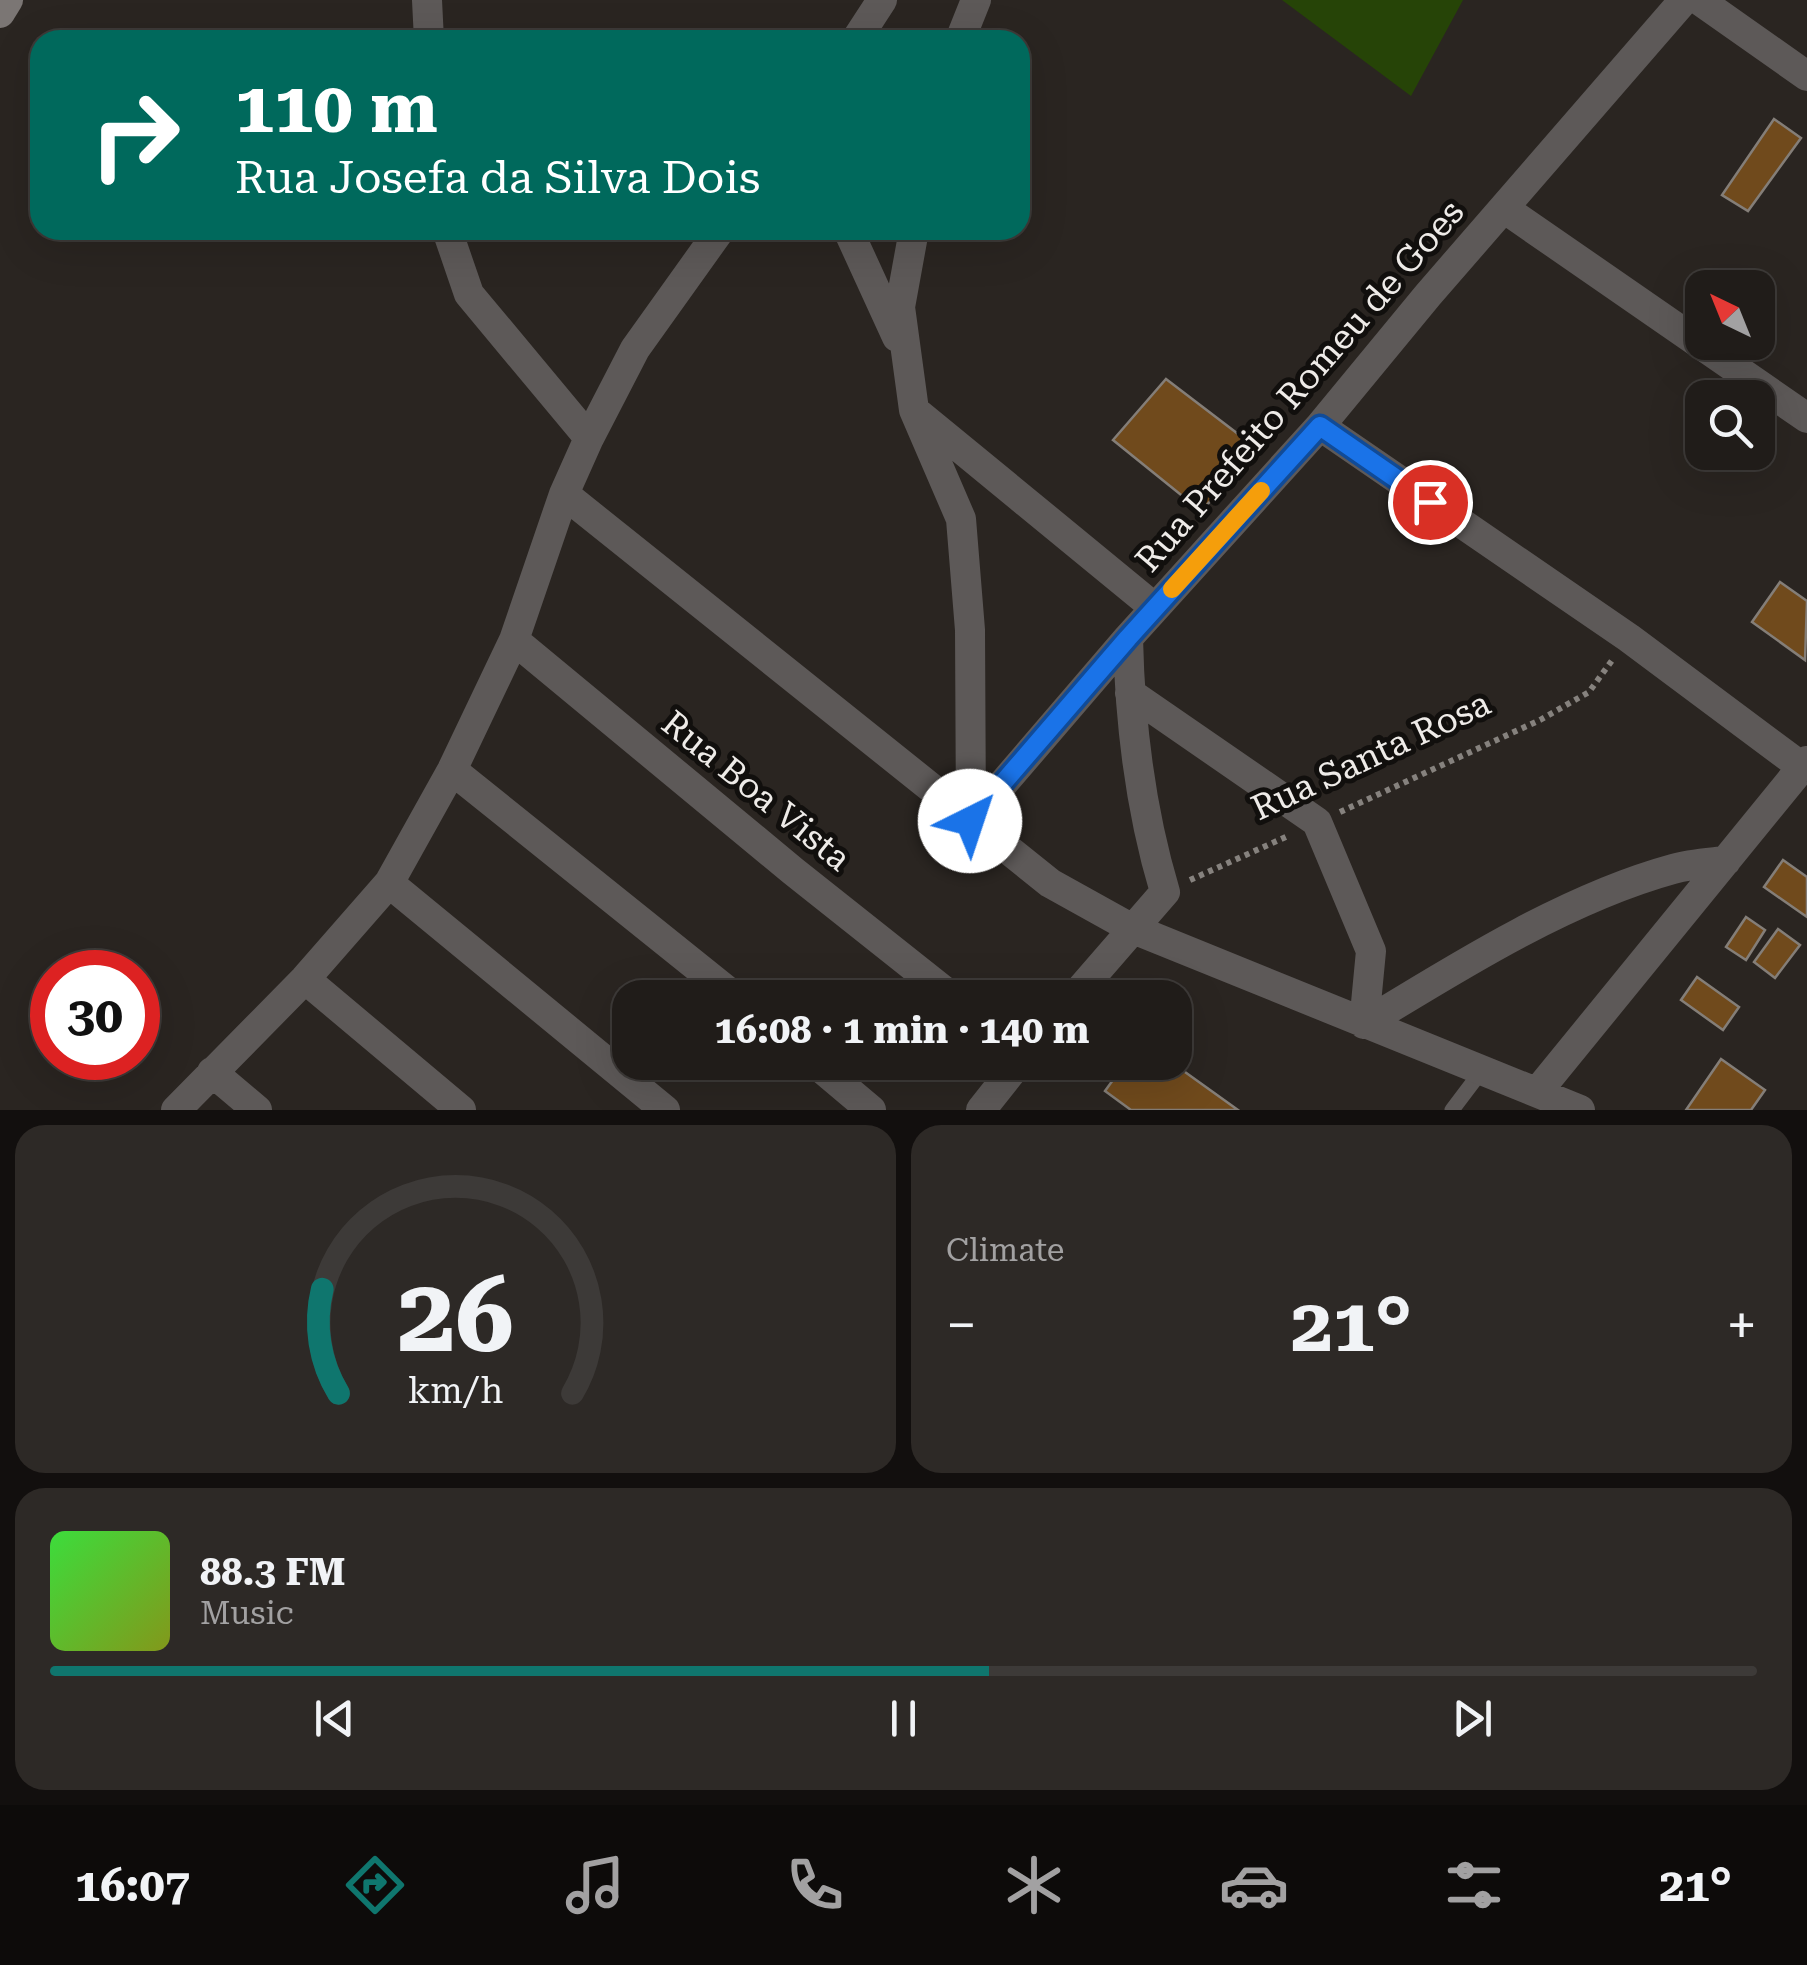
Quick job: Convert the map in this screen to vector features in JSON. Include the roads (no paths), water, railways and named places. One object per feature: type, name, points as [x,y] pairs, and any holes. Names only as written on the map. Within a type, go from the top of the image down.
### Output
[{"type":"street","points":[[0,13],[8,0]]},
{"type":"street","points":[[427,0],[429,30]]},
{"type":"street","points":[[862,30],[882,0]]},
{"type":"street","points":[[964,30],[976,0]]},
{"type":"street","name":"Rua Prefeito Romeu de Goes","points":[[970,821],[1128,638],[1320,426],[1684,0]]},
{"type":"street","points":[[1699,0],[1807,76]]},
{"type":"street","points":[[1505,209],[1807,418]]},
{"type":"street","points":[[450,240],[469,294],[588,438]]},
{"type":"street","points":[[176,1110],[305,979],[389,884],[452,770],[514,640],[564,494],[588,438],[635,349],[713,240]]},
{"type":"street","points":[[853,240],[906,358]]},
{"type":"street","points":[[912,240],[900,308],[914,410],[962,519],[970,630],[970,821]]},
{"type":"street","points":[[914,410],[1155,608]]},
{"type":"street","points":[[1320,426],[1805,764],[1538,1091]]},
{"type":"street","points":[[564,494],[1050,884],[1131,928],[1580,1110]]},
{"type":"street","points":[[1088,980],[1164,892],[1141,796],[1128,638]]},
{"type":"street","name":"Rua Boa Vista","points":[[514,640],[792,872],[930,980]]},
{"type":"street","points":[[1130,693],[1317,822],[1371,951],[1364,1024]]},
{"type":"street","points":[[452,770],[714,980]]},
{"type":"street","points":[[1364,1024],[1474,957],[1562,913],[1675,868],[1726,860]]},
{"type":"street","points":[[389,884],[665,1110]]},
{"type":"street","points":[[305,979],[461,1110]]},
{"type":"street","points":[[212,1072],[257,1110]]},
{"type":"street","points":[[836,1080],[872,1110]]},
{"type":"street","points":[[981,1110],[1005,1080]]},
{"type":"lane","points":[[1452,1110],[1483,1069]]}]
